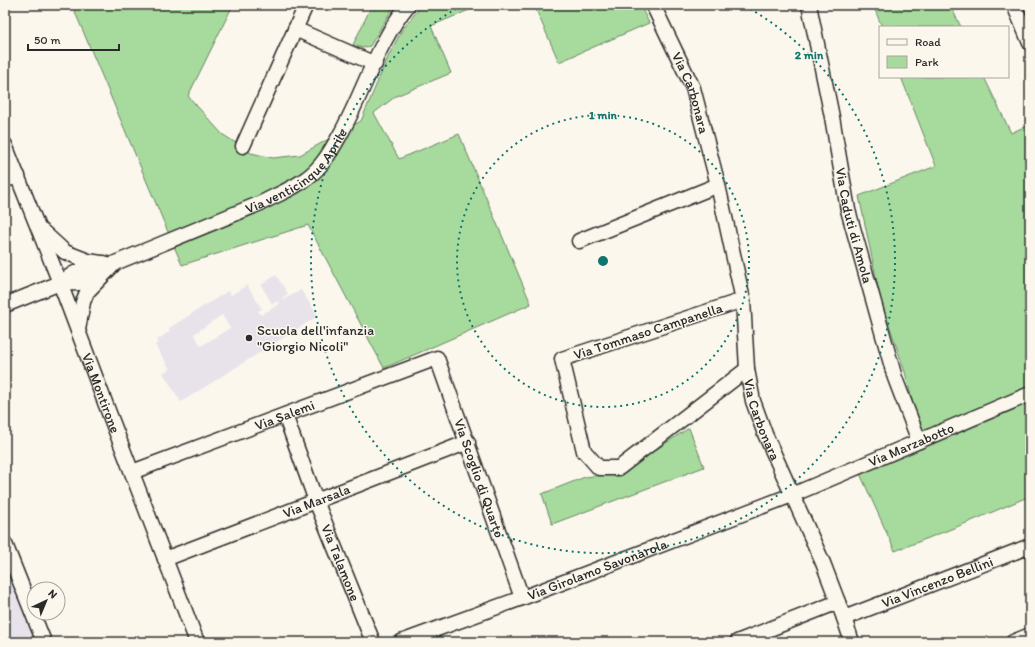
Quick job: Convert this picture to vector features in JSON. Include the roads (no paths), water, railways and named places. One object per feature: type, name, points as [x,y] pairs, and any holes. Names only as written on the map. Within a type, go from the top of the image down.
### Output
[{"type":"street","points":[[244,146],[306,5]]},
{"type":"street","name":"Via venticinque Aprile","points":[[5,305],[60,283],[85,268],[108,266],[261,203],[284,192],[307,178],[327,158],[353,112],[387,37],[408,5]]},
{"type":"street","name":"Via Carbonara","points":[[653,5],[693,88],[718,185],[743,300],[747,369],[754,402],[765,434],[823,563],[852,642]]},
{"type":"street","name":"Via Caduti di Amola","points":[[809,5],[832,118],[848,210],[895,378],[920,441]]},
{"type":"street","points":[[1014,5],[1030,43]]},
{"type":"street","points":[[295,29],[375,64]]},
{"type":"street","name":"Via Montirone","points":[[5,145],[11,178],[38,228],[197,642]]},
{"type":"street","points":[[579,241],[718,185]]},
{"type":"street","points":[[38,228],[65,252],[88,261],[108,266]]},
{"type":"street","name":"Via venticinque Aprile","points":[[78,330],[83,302],[87,292],[108,266]]},
{"type":"street","name":"Via Tommaso Campanella","points":[[743,300],[562,360],[584,451],[599,468],[619,468],[747,369]]},
{"type":"street","name":"Via Salemi","points":[[132,472],[437,358]]},
{"type":"street","name":"Via Scoglio di Quarto","points":[[437,358],[522,598]]},
{"type":"street","name":"Via Marzabotto","points":[[792,495],[1030,394]]},
{"type":"street","name":"Via Talamone","points":[[285,415],[316,501],[373,642]]},
{"type":"street","name":"Via Marsala","points":[[165,559],[468,442]]},
{"type":"street","name":"Via Girolamo Savonarola","points":[[401,642],[522,598],[792,495]]},
{"type":"street","points":[[5,544],[44,642]]},
{"type":"street","name":"Via Vincenzo Bellini","points":[[844,618],[1030,546]]},
{"type":"street","points":[[737,642],[838,602]]},
{"type":"street","points":[[1013,642],[1030,636]]},
{"type":"place","name":"Scuola dell'infanzia \"Giorgio Nicoli\"","points":[[249,338]]}]
